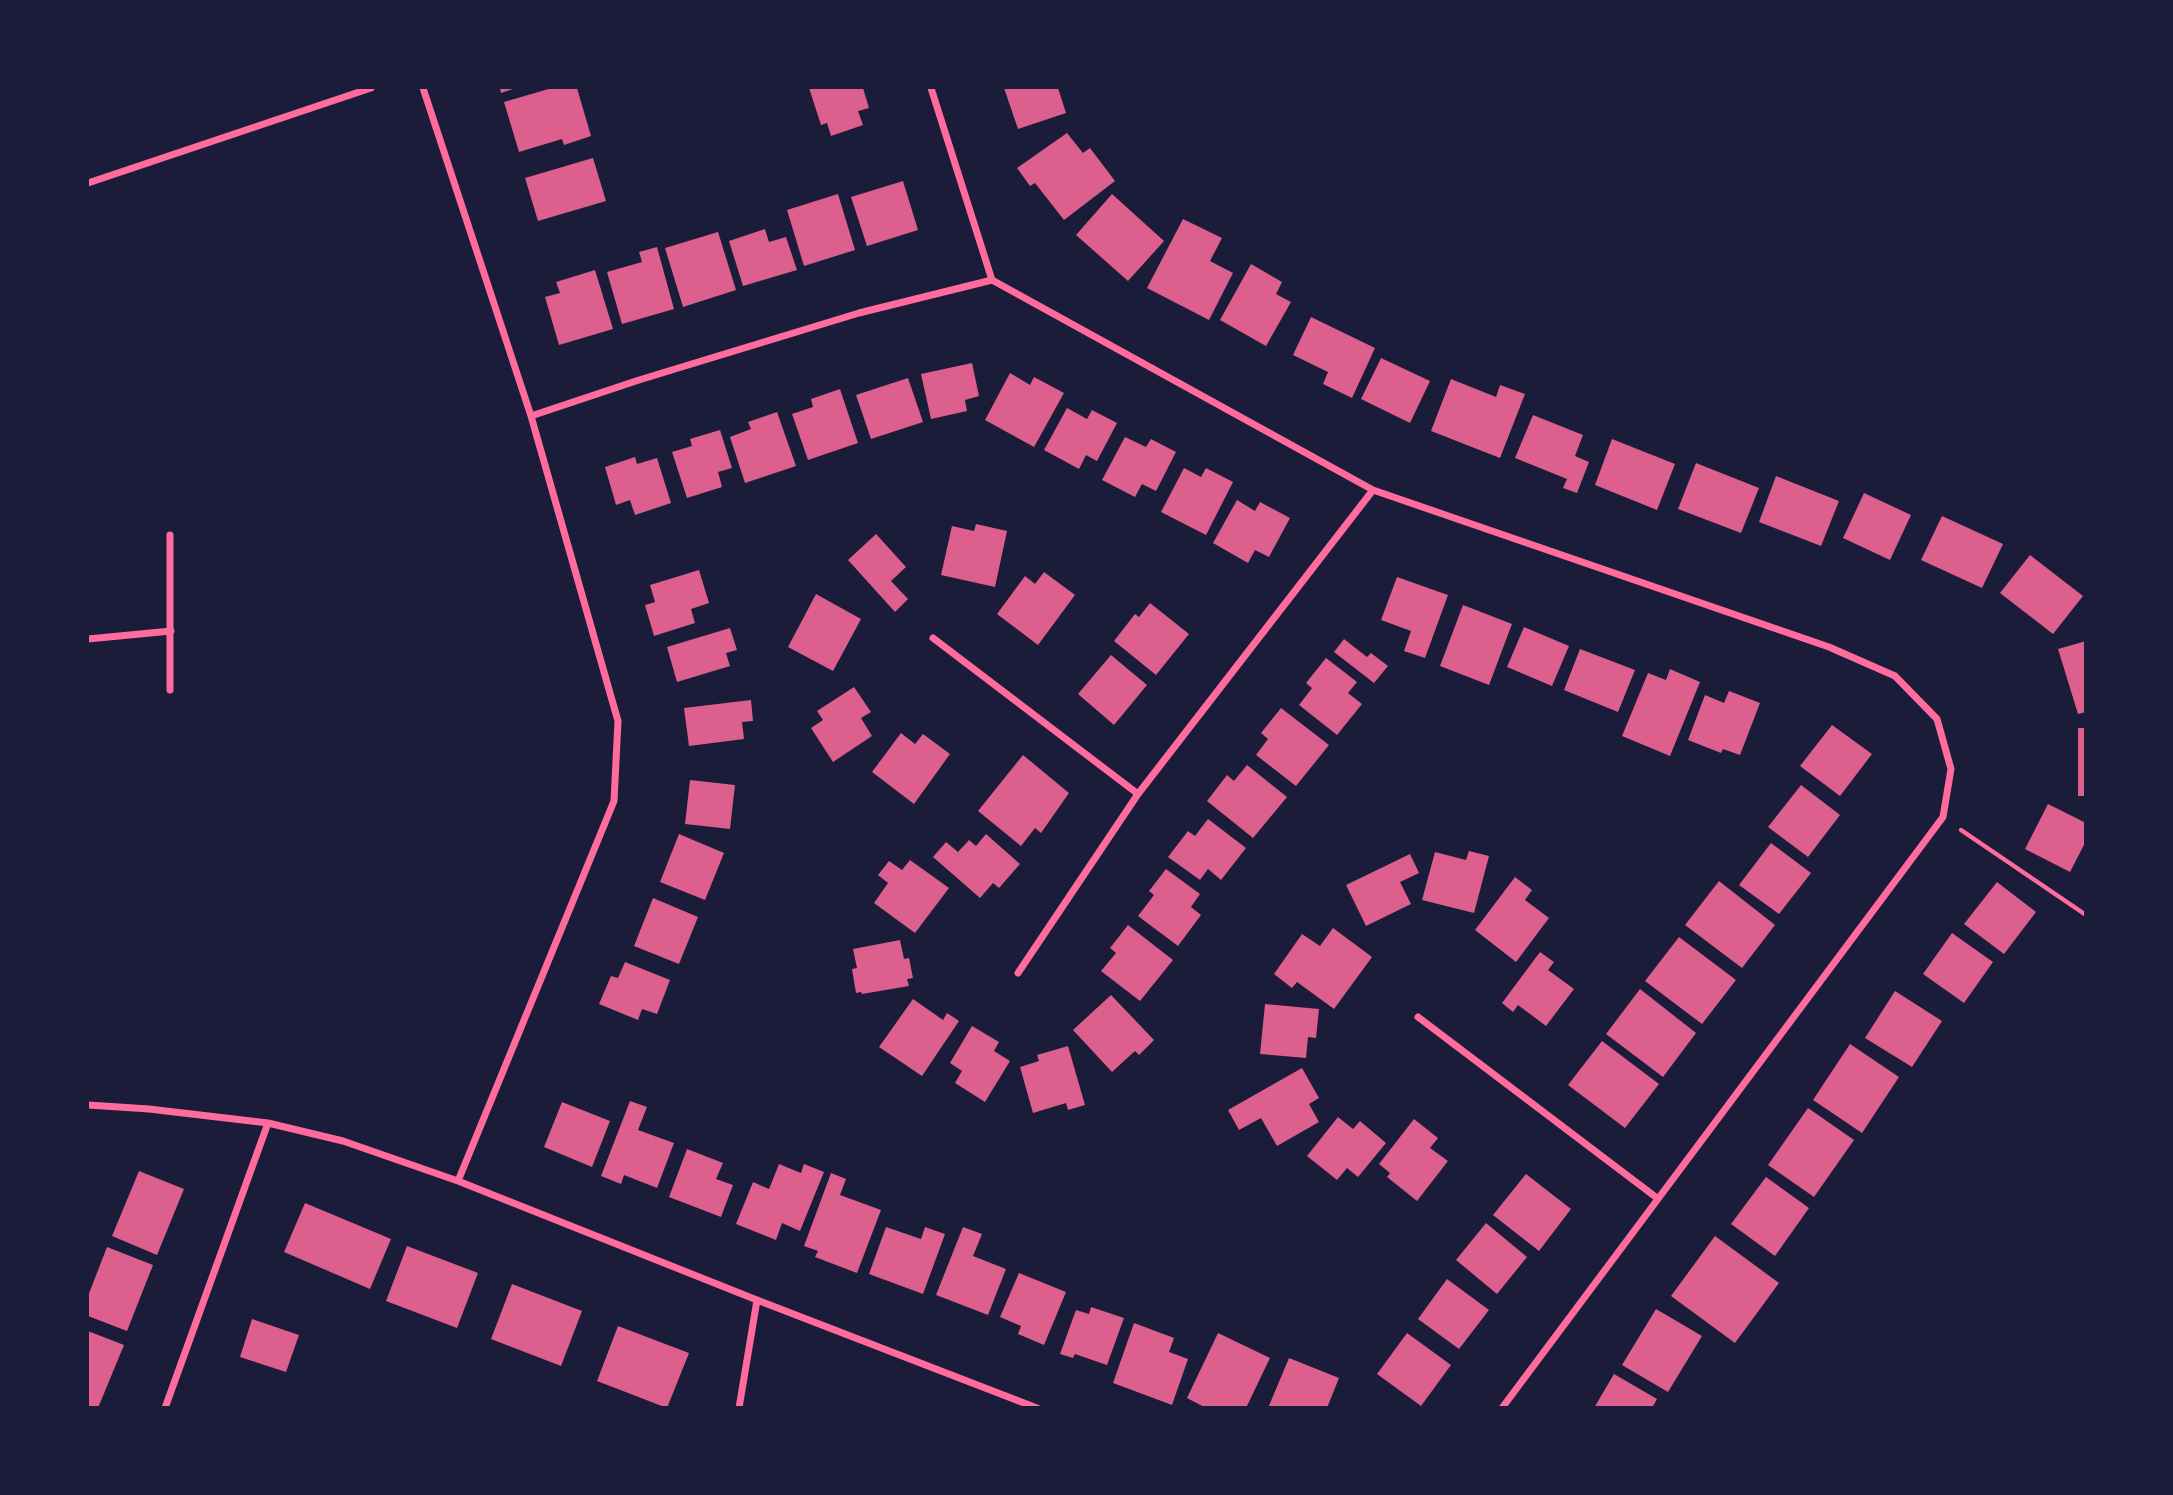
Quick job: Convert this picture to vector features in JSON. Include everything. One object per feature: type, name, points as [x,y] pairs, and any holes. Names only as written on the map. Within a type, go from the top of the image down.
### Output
[{"type":"street","points":[[88,183],[371,88]]},
{"type":"street","points":[[423,88],[531,416],[618,721],[614,801],[458,1181]]},
{"type":"street","points":[[930,88],[992,280]]},
{"type":"street","points":[[531,416],[859,313],[992,280],[1373,490],[1816,642],[1895,676],[1937,719],[1951,769],[1943,817],[1502,1408]]},
{"type":"street","points":[[1018,973],[1138,794],[1373,490]]},
{"type":"street","points":[[170,534],[170,690]]},
{"type":"street","points":[[88,639],[171,631]]},
{"type":"street","points":[[933,638],[1138,794]]},
{"type":"street","points":[[1418,1017],[1657,1198]]},
{"type":"street","points":[[88,1105],[268,1123],[343,1141],[458,1181],[1038,1408]]},
{"type":"street","points":[[164,1408],[268,1123]]},
{"type":"street","points":[[739,1408],[757,1300]]},
{"type":"path","points":[[1943,817],[2085,915]]},
{"type":"building","points":[[500,88],[516,88],[501,93]]},
{"type":"building","points":[[552,88],[577,88],[591,136],[564,145],[562,139],[519,152],[504,102]]},
{"type":"building","points":[[809,88],[863,88],[869,108],[858,111],[863,125],[831,136],[827,123],[821,125]]},
{"type":"building","points":[[1004,88],[1058,88],[1066,113],[1018,129]]},
{"type":"building","points":[[1067,133],[1083,153],[1090,148],[1115,181],[1064,220],[1035,183],[1030,186],[1017,168]]},
{"type":"building","points":[[593,158],[606,201],[538,221],[525,178]]},
{"type":"building","points":[[903,181],[918,230],[867,246],[851,197]]},
{"type":"building","points":[[838,194],[855,250],[804,266],[787,210]]},
{"type":"building","points":[[1112,194],[1164,241],[1128,281],[1076,235]]},
{"type":"building","points":[[1183,219],[1222,238],[1210,261],[1233,273],[1209,320],[1147,288]]},
{"type":"building","points":[[765,229],[769,242],[786,237],[797,270],[743,286],[729,241]]},
{"type":"building","points":[[718,232],[736,290],[683,307],[665,248]]},
{"type":"building","points":[[657,247],[674,309],[622,324],[607,272],[642,262],[639,252]]},
{"type":"building","points":[[1251,264],[1282,282],[1276,294],[1291,302],[1266,346],[1220,320]]},
{"type":"building","points":[[595,270],[613,329],[559,345],[545,297],[560,293],[556,282]]},
{"type":"building","points":[[1311,317],[1375,348],[1352,398],[1323,384],[1328,372],[1293,355]]},
{"type":"building","points":[[1381,358],[1430,381],[1410,423],[1361,399]]},
{"type":"building","points":[[972,363],[979,396],[965,400],[967,411],[931,419],[921,374]]},
{"type":"building","points":[[1010,373],[1030,385],[1034,377],[1064,393],[1034,447],[985,420]]},
{"type":"building","points":[[908,378],[923,422],[871,439],[856,395]]},
{"type":"building","points":[[1451,379],[1496,397],[1500,385],[1525,394],[1500,458],[1431,431]]},
{"type":"building","points":[[840,389],[858,443],[808,460],[792,414],[813,407],[811,399]]},
{"type":"building","points":[[1067,408],[1087,419],[1092,410],[1117,423],[1097,461],[1086,455],[1079,469],[1044,450]]},
{"type":"building","points":[[777,412],[796,466],[745,483],[730,437],[751,429],[748,422]]},
{"type":"building","points":[[1533,415],[1583,435],[1575,456],[1589,462],[1577,493],[1563,488],[1567,479],[1515,458]]},
{"type":"building","points":[[720,430],[732,468],[718,472],[722,487],[687,498],[672,452],[692,446],[690,439]]},
{"type":"building","points":[[1125,437],[1146,447],[1151,439],[1176,452],[1156,491],[1142,484],[1135,497],[1102,480]]},
{"type":"building","points":[[1612,439],[1675,464],[1657,510],[1595,485]]},
{"type":"building","points":[[635,457],[637,464],[657,458],[671,503],[635,515],[630,500],[616,505],[605,467]]},
{"type":"building","points":[[1696,463],[1759,488],[1741,533],[1678,509]]},
{"type":"building","points":[[1184,468],[1201,477],[1206,468],[1233,482],[1206,535],[1161,512]]},
{"type":"building","points":[[1776,476],[1839,501],[1821,546],[1759,522]]},
{"type":"building","points":[[1864,493],[1911,515],[1890,560],[1843,538]]},
{"type":"building","points":[[1237,500],[1255,511],[1260,502],[1290,518],[1269,557],[1255,550],[1248,563],[1213,543]]},
{"type":"building","points":[[1942,516],[2003,544],[1982,588],[1921,560]]},
{"type":"building","points":[[976,524],[1007,531],[995,587],[941,575],[952,526],[974,531]]},
{"type":"building","points":[[876,534],[906,567],[891,581],[908,599],[895,612],[848,560]]},
{"type":"building","points":[[2030,555],[2083,596],[2053,634],[2000,593]]},
{"type":"building","points":[[699,570],[709,603],[691,609],[695,623],[654,636],[645,605],[655,602],[650,585]]},
{"type":"building","points":[[1044,572],[1075,595],[1038,645],[997,614],[1025,576],[1035,584]]},
{"type":"building","points":[[1397,577],[1448,595],[1425,658],[1404,651],[1411,631],[1381,620]]},
{"type":"building","points":[[816,594],[861,619],[833,671],[788,647]]},
{"type":"building","points":[[1150,603],[1189,634],[1156,675],[1114,641],[1135,614],[1139,617]]},
{"type":"building","points":[[1463,605],[1512,624],[1489,685],[1440,666]]},
{"type":"building","points":[[1524,627],[1569,646],[1552,686],[1507,667]]},
{"type":"building","points":[[730,628],[737,650],[726,653],[730,666],[677,682],[667,647]]},
{"type":"building","points":[[1344,639],[1367,657],[1371,653],[1388,666],[1374,683],[1334,652]]},
{"type":"building","points":[[2086,641],[2086,712],[2078,714],[2058,649]]},
{"type":"building","points":[[1580,649],[1635,670],[1618,712],[1564,690]]},
{"type":"building","points":[[1111,655],[1147,685],[1114,725],[1078,694]]},
{"type":"building","points":[[1326,658],[1357,682],[1348,693],[1362,704],[1337,735],[1299,705],[1312,688],[1306,683]]},
{"type":"building","points":[[1670,669],[1700,682],[1670,756],[1622,736],[1648,673],[1666,680]]},
{"type":"building","points":[[854,687],[871,712],[861,718],[872,736],[833,762],[811,728],[823,720],[817,711]]},
{"type":"building","points":[[1729,691],[1760,703],[1740,755],[1723,749],[1721,753],[1688,740],[1705,695],[1724,703]]},
{"type":"building","points":[[751,700],[753,721],[742,722],[744,739],[689,746],[684,708]]},
{"type":"building","points":[[1281,708],[1329,745],[1296,786],[1256,755],[1268,739],[1261,733]]},
{"type":"building","points":[[1832,725],[1872,754],[1840,796],[1800,766]]},
{"type":"building","points":[[2078,728],[2086,728],[2086,796],[2078,796]]},
{"type":"building","points":[[901,733],[915,744],[923,734],[950,754],[914,804],[872,772]]},
{"type":"building","points":[[1023,755],[1069,793],[1041,833],[1035,828],[1021,846],[978,811]]},
{"type":"building","points":[[1247,765],[1287,797],[1253,838],[1207,801],[1227,775],[1234,781]]},
{"type":"building","points":[[690,780],[735,785],[730,829],[685,824]]},
{"type":"building","points":[[1801,785],[1840,815],[1808,857],[1768,827]]},
{"type":"building","points":[[2048,804],[2086,823],[2086,841],[2070,872],[2025,849]]},
{"type":"building","points":[[1208,819],[1246,848],[1221,880],[1208,869],[1200,880],[1168,857],[1188,831],[1195,836]]},
{"type":"building","points":[[679,834],[724,853],[705,900],[660,882]]},
{"type":"building","points":[[986,834],[1020,864],[999,888],[993,883],[980,898],[933,857],[946,842],[958,852],[969,840],[976,846]]},
{"type":"building","points":[[1771,843],[1811,873],[1779,914],[1739,885]]},
{"type":"building","points":[[1469,851],[1489,856],[1474,913],[1422,900],[1435,852],[1466,860]]},
{"type":"building","points":[[1410,854],[1419,873],[1400,882],[1411,904],[1366,926],[1346,885]]},
{"type":"building","points":[[910,860],[949,888],[915,933],[874,903],[888,883],[878,875],[889,861],[902,870]]},
{"type":"building","points":[[1166,869],[1200,894],[1191,907],[1201,915],[1178,946],[1138,916],[1154,895],[1149,891]]},
{"type":"building","points":[[1515,877],[1532,890],[1525,900],[1549,918],[1516,962],[1475,930]]},
{"type":"building","points":[[1719,881],[1775,925],[1742,968],[1685,925]]},
{"type":"building","points":[[1997,882],[2036,912],[2004,954],[1964,924]]},
{"type":"building","points":[[653,898],[698,917],[679,964],[634,946]]},
{"type":"building","points":[[1128,925],[1173,960],[1140,1001],[1101,971],[1116,953],[1110,948]]},
{"type":"building","points":[[1333,928],[1372,957],[1334,1009],[1297,982],[1292,988],[1274,974],[1302,934],[1320,946]]},
{"type":"building","points":[[1952,933],[1993,962],[1964,1003],[1923,974]]},
{"type":"building","points":[[1679,937],[1736,980],[1702,1024],[1645,981]]},
{"type":"building","points":[[900,940],[904,959],[909,958],[913,978],[907,979],[909,986],[856,993],[852,969],[857,968],[853,949]]},
{"type":"building","points":[[1540,952],[1554,962],[1548,970],[1574,989],[1546,1026],[1518,1005],[1513,1012],[1502,1003]]},
{"type":"building","points":[[625,962],[670,980],[657,1014],[642,1009],[638,1020],[599,1004],[611,976],[618,978]]},
{"type":"building","points":[[1640,989],[1696,1033],[1663,1077],[1606,1034]]},
{"type":"building","points":[[1895,991],[1942,1021],[1912,1067],[1865,1038]]},
{"type":"building","points":[[1111,995],[1154,1040],[1139,1055],[1135,1051],[1112,1072],[1073,1030]]},
{"type":"building","points":[[913,999],[943,1020],[947,1013],[959,1021],[922,1076],[879,1047]]},
{"type":"building","points":[[1265,1004],[1319,1009],[1316,1038],[1308,1037],[1306,1058],[1260,1054]]},
{"type":"building","points":[[972,1026],[999,1042],[994,1051],[1010,1061],[985,1102],[955,1083],[962,1071],[950,1063]]},
{"type":"building","points":[[1602,1041],[1659,1084],[1625,1128],[1568,1085]]},
{"type":"building","points":[[1850,1044],[1899,1077],[1862,1133],[1813,1100]]},
{"type":"building","points":[[1068,1046],[1085,1105],[1068,1110],[1066,1103],[1033,1113],[1020,1067],[1039,1061],[1037,1055]]},
{"type":"building","points":[[1302,1068],[1319,1098],[1309,1104],[1319,1122],[1277,1146],[1261,1118],[1239,1130],[1228,1110]]},
{"type":"building","points":[[630,1101],[647,1107],[638,1130],[674,1143],[657,1188],[624,1175],[621,1184],[601,1176]]},
{"type":"building","points":[[562,1102],[610,1121],[592,1167],[544,1147]]},
{"type":"building","points":[[1808,1108],[1854,1140],[1814,1197],[1768,1165]]},
{"type":"building","points":[[1338,1117],[1353,1129],[1360,1121],[1386,1143],[1358,1177],[1347,1168],[1337,1180],[1307,1156]]},
{"type":"building","points":[[1414,1119],[1438,1138],[1430,1148],[1448,1161],[1417,1201],[1387,1177],[1390,1173],[1379,1164]]},
{"type":"building","points":[[687,1149],[723,1163],[716,1179],[733,1185],[721,1217],[669,1197]]},
{"type":"building","points":[[779,1164],[801,1173],[804,1164],[824,1172],[800,1231],[782,1223],[776,1240],[736,1224],[753,1182],[769,1189]]},
{"type":"building","points":[[139,1171],[184,1189],[157,1255],[112,1236]]},
{"type":"building","points":[[831,1173],[846,1179],[840,1195],[881,1210],[857,1273],[815,1257],[818,1251],[804,1246]]},
{"type":"building","points":[[1526,1174],[1571,1209],[1539,1251],[1493,1215]]},
{"type":"building","points":[[1766,1177],[1809,1208],[1775,1256],[1731,1224]]},
{"type":"building","points":[[305,1203],[391,1239],[370,1289],[284,1252]]},
{"type":"building","points":[[1486,1223],[1527,1257],[1497,1294],[1456,1260]]},
{"type":"building","points":[[886,1227],[921,1239],[925,1227],[945,1234],[923,1294],[869,1274]]},
{"type":"building","points":[[963,1227],[982,1234],[973,1256],[1006,1269],[988,1315],[936,1295]]},
{"type":"building","points":[[1715,1236],[1779,1283],[1735,1343],[1671,1296]]},
{"type":"building","points":[[407,1246],[478,1273],[457,1328],[386,1301]]},
{"type":"building","points":[[107,1247],[153,1265],[127,1331],[88,1316],[88,1296]]},
{"type":"building","points":[[1019,1273],[1066,1292],[1044,1345],[1018,1334],[1021,1326],[1000,1317]]},
{"type":"building","points":[[1447,1279],[1489,1310],[1459,1349],[1418,1319]]},
{"type":"building","points":[[512,1284],[582,1311],[561,1366],[491,1339]]},
{"type":"building","points":[[1091,1307],[1124,1318],[1107,1365],[1075,1354],[1073,1358],[1060,1354],[1076,1310],[1089,1314]]},
{"type":"building","points":[[1656,1309],[1702,1336],[1668,1392],[1622,1365]]},
{"type":"building","points":[[252,1319],[299,1335],[286,1372],[240,1357]]},
{"type":"building","points":[[1134,1323],[1174,1338],[1169,1352],[1188,1359],[1172,1405],[1113,1383]]},
{"type":"building","points":[[618,1326],[689,1353],[667,1408],[597,1381]]},
{"type":"building","points":[[88,1331],[124,1345],[98,1408],[88,1408]]},
{"type":"building","points":[[1218,1333],[1270,1358],[1246,1408],[1206,1408],[1187,1398]]},
{"type":"building","points":[[1407,1333],[1451,1365],[1421,1406],[1377,1374]]},
{"type":"building","points":[[1289,1358],[1339,1378],[1327,1408],[1268,1408]]},
{"type":"building","points":[[1614,1374],[1657,1399],[1652,1408],[1594,1408]]}]
